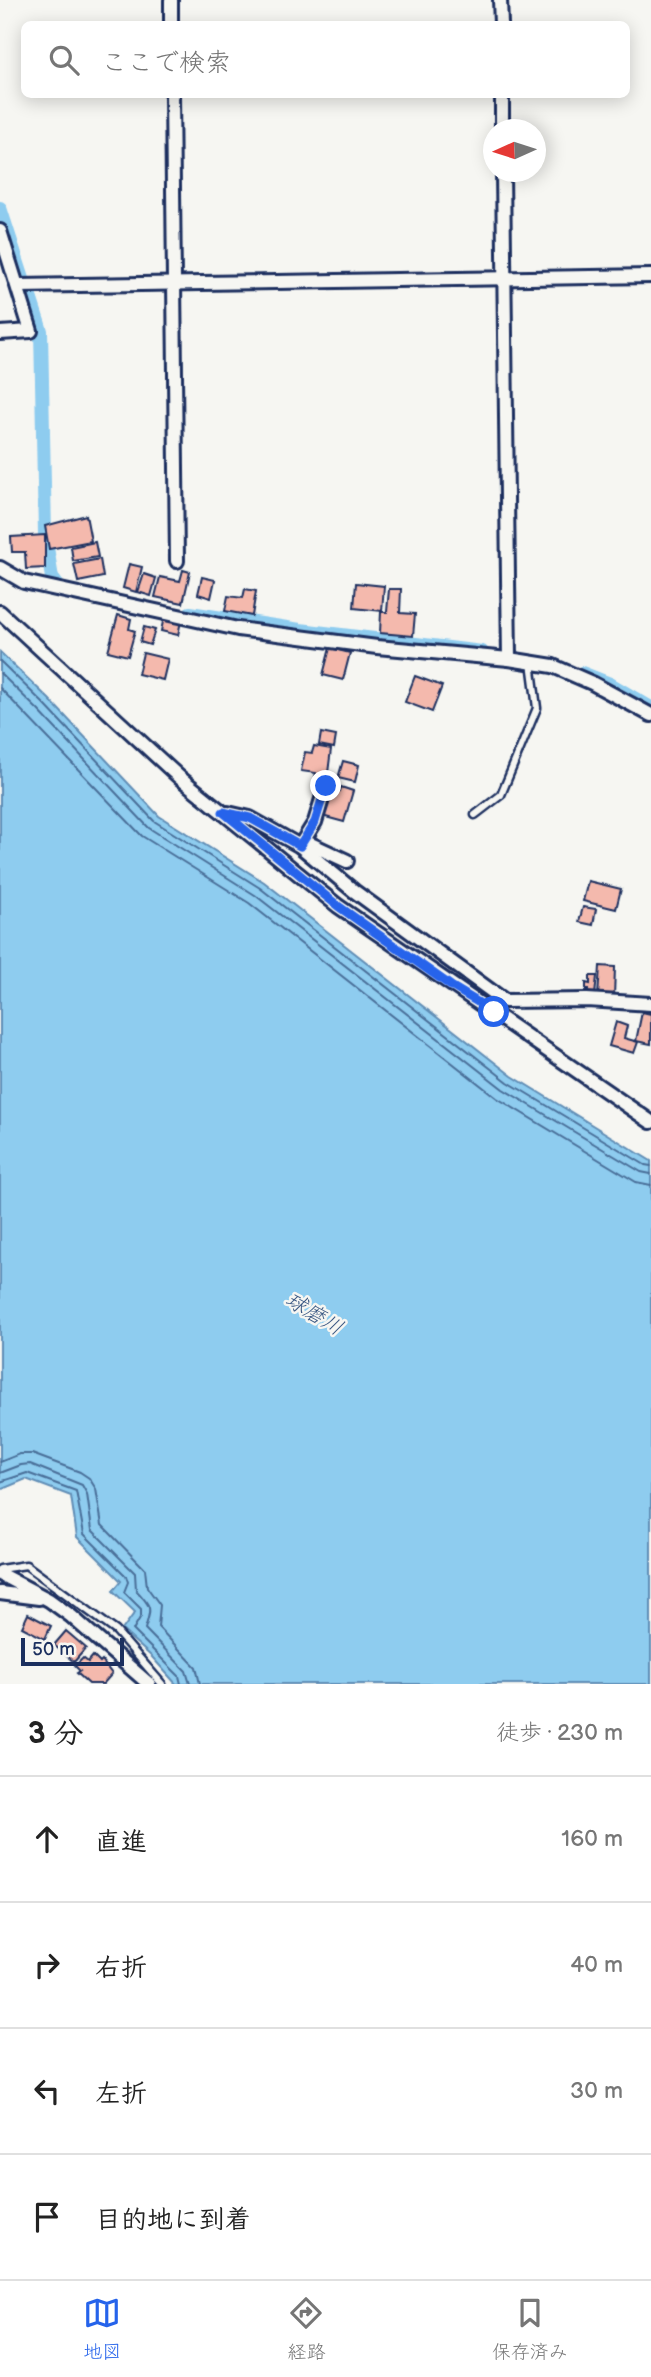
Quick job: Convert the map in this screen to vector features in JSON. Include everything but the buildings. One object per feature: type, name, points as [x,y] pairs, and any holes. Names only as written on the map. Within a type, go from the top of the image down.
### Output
[{"type":"street","points":[[171,0],[171,21]]},
{"type":"street","points":[[500,0],[501,21]]},
{"type":"street","points":[[172,98],[177,561]]},
{"type":"street","points":[[502,98],[502,119]]},
{"type":"street","points":[[503,182],[509,659]]},
{"type":"street","points":[[0,231],[31,331],[0,333]]},
{"type":"street","points":[[18,286],[651,276]]},
{"type":"street","points":[[0,568],[23,582],[238,629],[553,666],[592,683],[651,715]]},
{"type":"street","points":[[0,612],[179,777],[338,906],[651,1122]]},
{"type":"street","points":[[302,843],[315,822],[326,786]]},
{"type":"street","points":[[223,812],[250,818],[346,861]]},
{"type":"street","points":[[302,843],[354,891],[505,1001],[587,1000],[651,1004]]},
{"type":"street","points":[[0,1574],[49,1600],[92,1633],[149,1684]]},
{"type":"street","points":[[0,1593],[49,1600]]},
{"type":"lane","points":[[475,815],[500,795],[537,708],[530,662]]},
{"type":"lane","points":[[0,1569],[26,1565],[116,1631],[162,1684]]},
{"type":"water","name":"球磨川","points":[[0,652],[49,699],[159,816],[264,882],[512,1076],[651,1161],[651,1684],[176,1684],[152,1657],[122,1630],[135,1612],[113,1591],[121,1581],[77,1537],[71,1496],[26,1479],[0,1490]]},
{"type":"waterway","points":[[0,208],[23,279]]},
{"type":"waterway","points":[[29,294],[41,331],[45,535],[52,578],[61,590],[70,591]]},
{"type":"waterway","points":[[190,613],[300,630],[482,652]]},
{"type":"waterway","points":[[582,673],[610,684],[651,708]]},
{"type":"route","points":[[326,786],[315,822],[300,846],[250,818],[223,812],[338,906],[451,986],[494,1012]]}]
